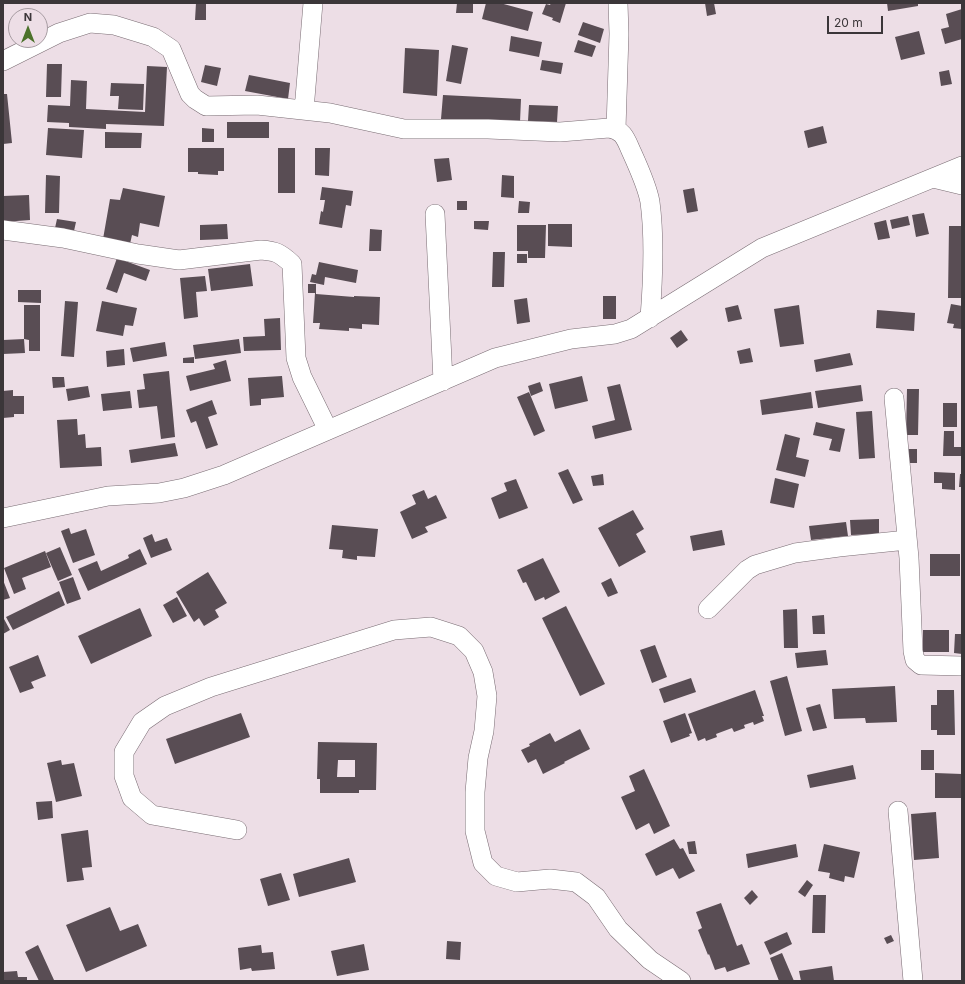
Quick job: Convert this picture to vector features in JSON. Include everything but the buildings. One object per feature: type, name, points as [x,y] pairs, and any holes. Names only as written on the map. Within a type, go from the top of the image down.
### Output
[{"type":"street","points":[[304,110],[313,3]]},
{"type":"street","points":[[616,129],[619,34],[618,3]]},
{"type":"street","points":[[3,61],[59,33],[90,23],[114,25],[153,37],[170,49],[190,94],[206,106],[257,105],[330,113],[404,129],[560,132],[608,128],[616,129],[624,136],[650,200],[654,266],[650,318]]},
{"type":"street","points":[[3,518],[108,496],[159,493],[184,488],[224,475],[495,358],[571,340],[615,334],[631,330],[762,248],[962,166]]},
{"type":"street","points":[[933,178],[962,185]]},
{"type":"street","points":[[435,214],[442,381]]},
{"type":"street","points":[[3,230],[63,238],[138,254],[179,260],[260,250],[273,251],[282,255],[292,264],[296,358],[302,377],[328,430]]},
{"type":"street","points":[[894,398],[907,540],[913,651],[915,660],[921,665],[962,666]]},
{"type":"street","points":[[708,609],[747,570],[755,565],[795,553],[907,540]]},
{"type":"street","points":[[237,830],[152,815],[132,798],[124,776],[124,752],[142,722],[165,706],[211,687],[394,630],[431,627],[459,636],[474,651],[483,672],[487,696],[484,731],[478,758],[475,792],[475,831],[483,863],[496,876],[517,882],[550,879],[576,882],[596,897],[618,929],[650,960],[681,981]]},
{"type":"street","points":[[898,811],[913,981]]}]
